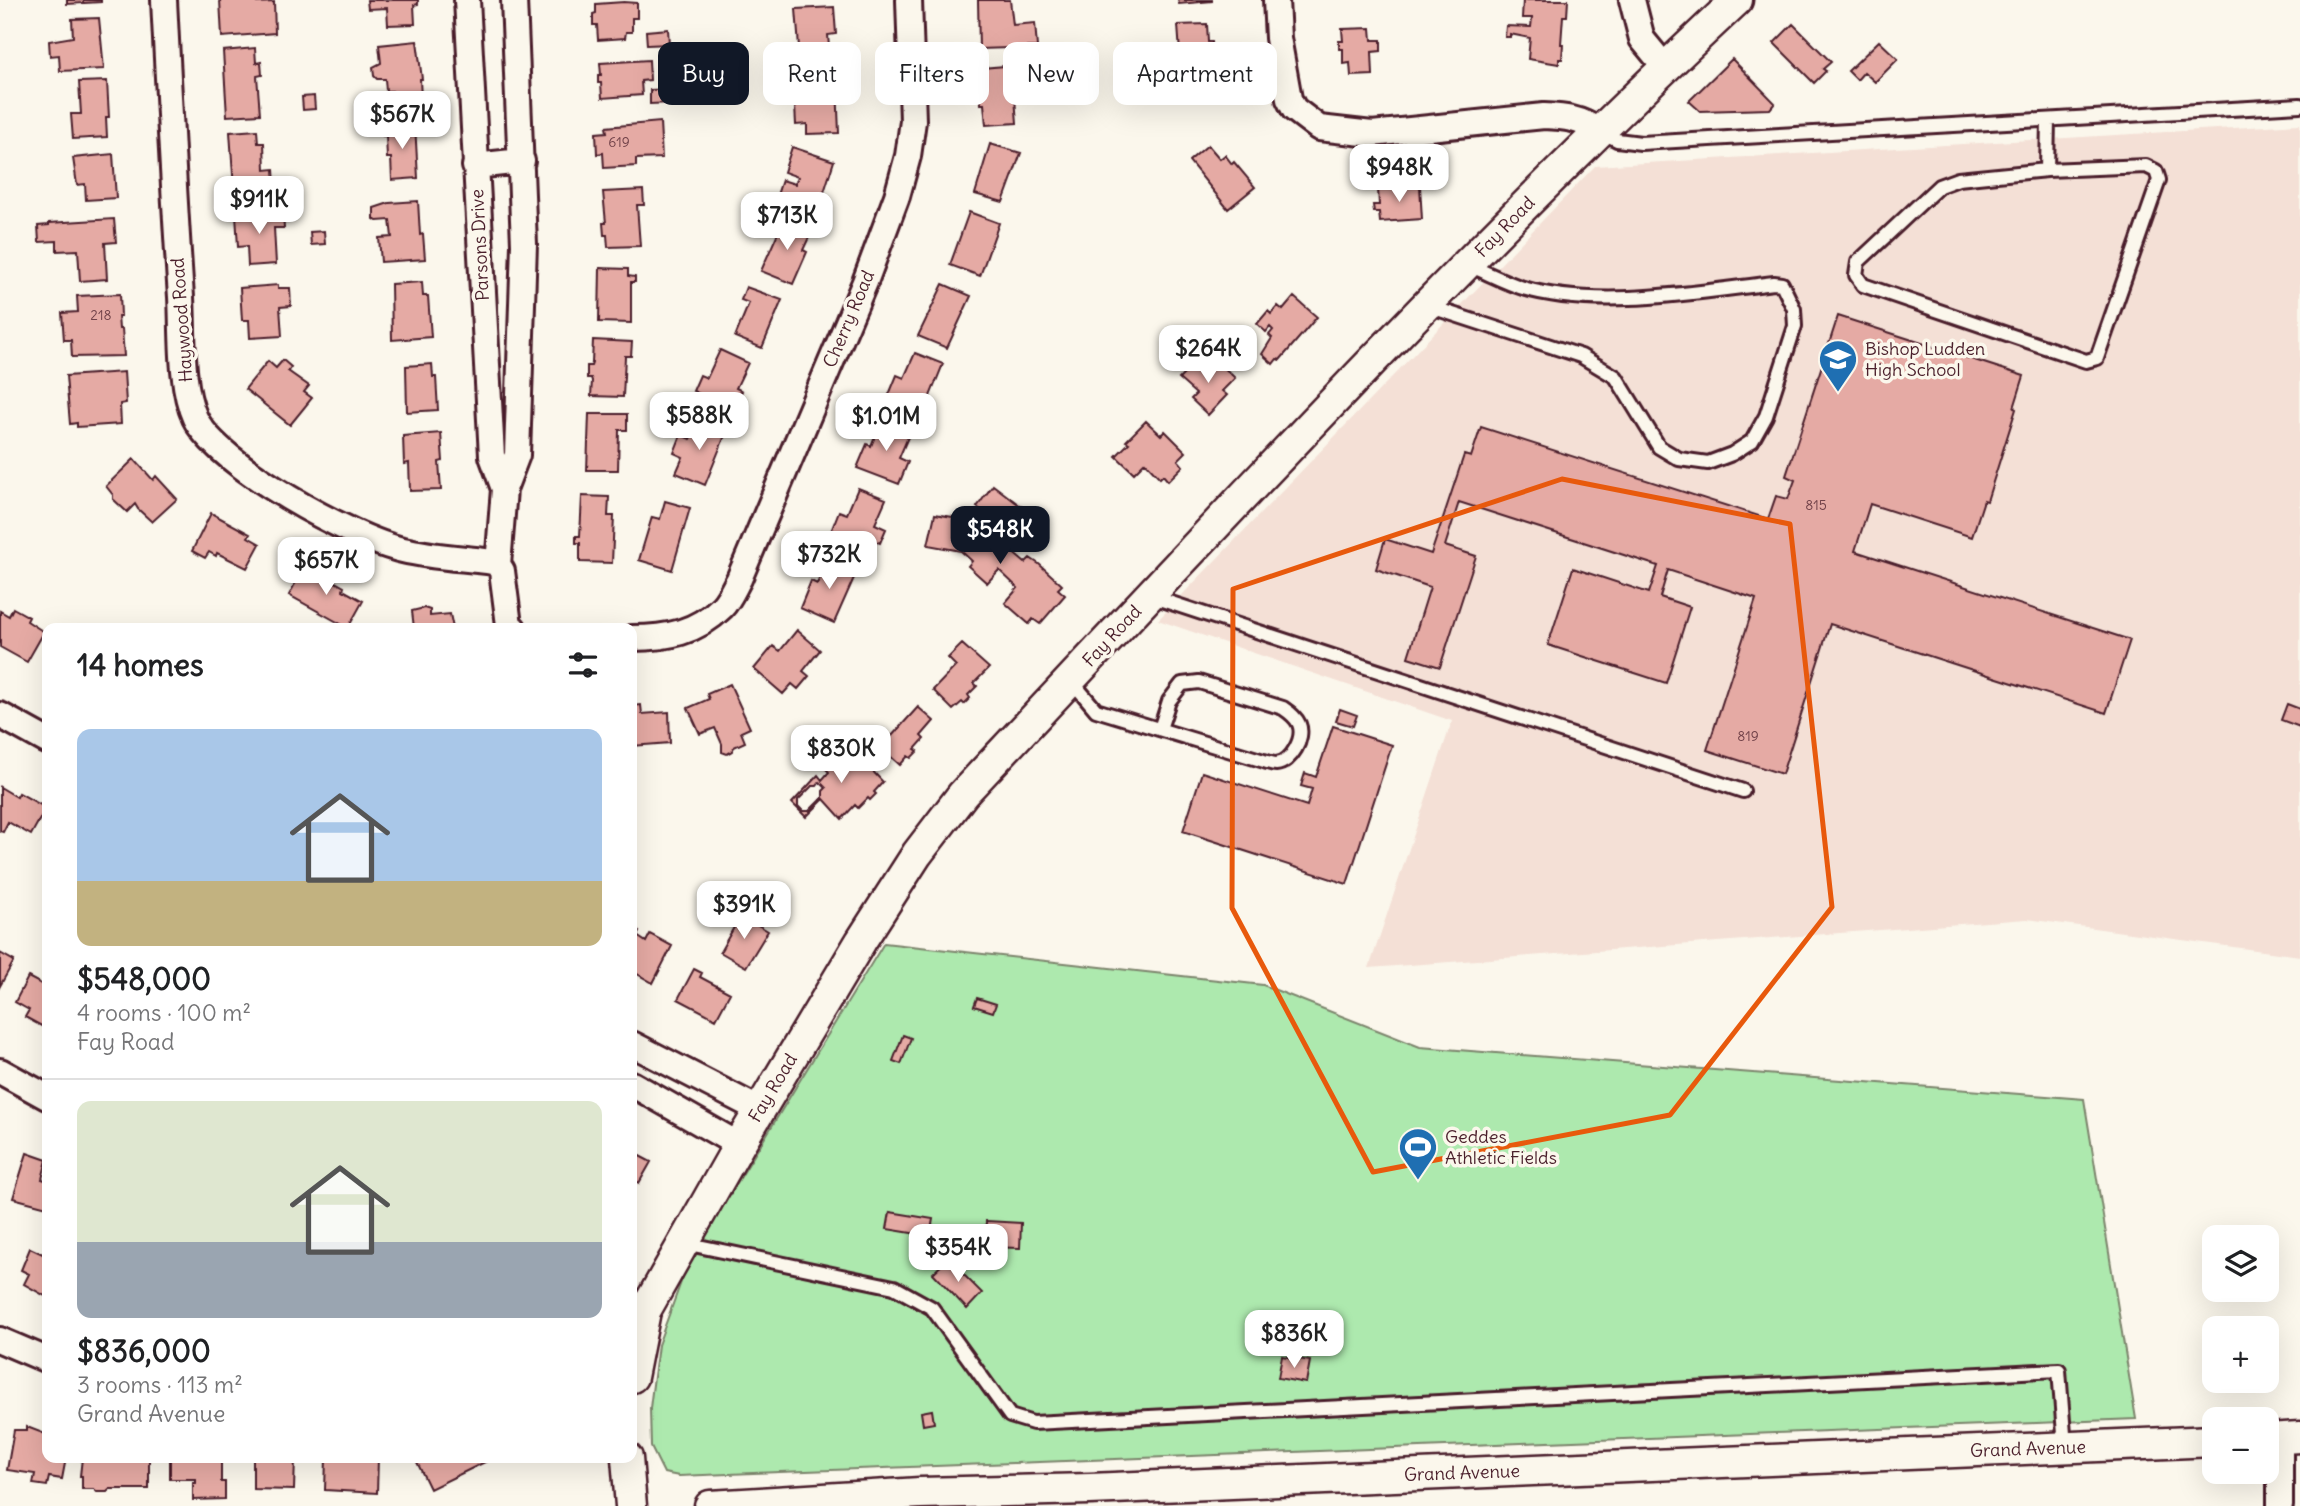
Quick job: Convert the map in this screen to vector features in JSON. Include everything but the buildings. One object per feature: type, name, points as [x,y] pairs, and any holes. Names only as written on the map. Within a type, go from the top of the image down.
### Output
[{"type":"street","name":"Haywood Road","points":[[164,0],[187,387],[195,419],[212,443],[230,459],[273,488],[347,528],[401,550],[493,562],[498,565]]},
{"type":"street","name":"Parsons Drive","points":[[467,0],[492,456],[504,489]]},
{"type":"street","name":"Parsons Drive","points":[[498,565],[504,489],[517,455],[524,244],[514,0]]},
{"type":"street","name":"Cherry Road","points":[[637,638],[663,638],[691,630],[723,606],[739,579],[866,282],[897,196],[908,156],[913,121],[909,0]]},
{"type":"street","points":[[1276,0],[1278,38],[1289,100],[1293,109],[1319,128],[1372,134],[1544,116],[1585,121],[1598,131]]},
{"type":"street","points":[[1632,0],[1642,39],[1665,67]]},
{"type":"street","name":"Fay Road","points":[[637,1352],[645,1311],[739,1145],[861,941],[917,854],[963,794],[1598,131],[1737,0]]},
{"type":"street","points":[[475,166],[522,160]]},
{"type":"street","points":[[498,565],[502,571],[509,623]]},
{"type":"street","points":[[0,715],[42,738]]},
{"type":"street","points":[[637,1047],[760,1110]]},
{"type":"street","points":[[0,1072],[42,1094]]},
{"type":"street","points":[[637,1087],[739,1145]]},
{"type":"street","points":[[0,1340],[42,1358]]},
{"type":"street","points":[[2280,1506],[2282,1438]]},
{"type":"street","name":"Grand Avenue","points":[[710,1506],[920,1493],[1091,1498],[2202,1441]]},
{"type":"street","points":[[627,1463],[631,1506]]},
{"type":"lane","points":[[1598,131],[1617,140],[1641,143],[2300,105]]},
{"type":"lane","points":[[2047,170],[2048,120]]},
{"type":"lane","points":[[2146,166],[2156,171],[2159,180],[2097,358],[2085,361],[1863,285],[1856,275],[1858,262],[1939,186],[1958,179],[2047,170],[2146,166]]},
{"type":"lane","points":[[1428,306],[1581,356],[1616,377],[1658,447],[1679,459],[1708,463],[1732,454],[1752,441],[1766,416],[1795,326],[1794,309],[1782,284],[1615,298],[1572,297],[1523,288],[1468,265]]},
{"type":"lane","points":[[1150,596],[1743,790]]},
{"type":"lane","points":[[1071,680],[1096,710],[1277,764],[1290,758],[1300,739],[1300,726],[1283,708],[1199,682],[1182,684],[1169,701],[1160,729]]},
{"type":"lane","points":[[684,1243],[894,1287],[932,1308],[1010,1416],[1033,1423],[2059,1370],[2065,1447]]},
{"type":"highlighted area","points":[[1562,479],[1790,524],[1832,907],[1670,1115],[1373,1172],[1232,908],[1233,589]]},
{"type":"shaded area","name":"Bishop Ludden High School","points":[[2300,124],[2300,956],[2027,919],[1369,968],[1452,721],[1158,620],[1595,166]]},
{"type":"green space","name":"Geddes Athletic Fields","points":[[884,943],[1263,985],[1420,1047],[2084,1099],[2136,1419],[679,1476],[664,1473],[651,1447],[650,1408],[658,1345],[688,1263]]},
{"type":"place","name":"Bishop Ludden High School","points":[[1838,393]]},
{"type":"place","name":"Geddes Athletic Fields","points":[[1418,1181]]}]
